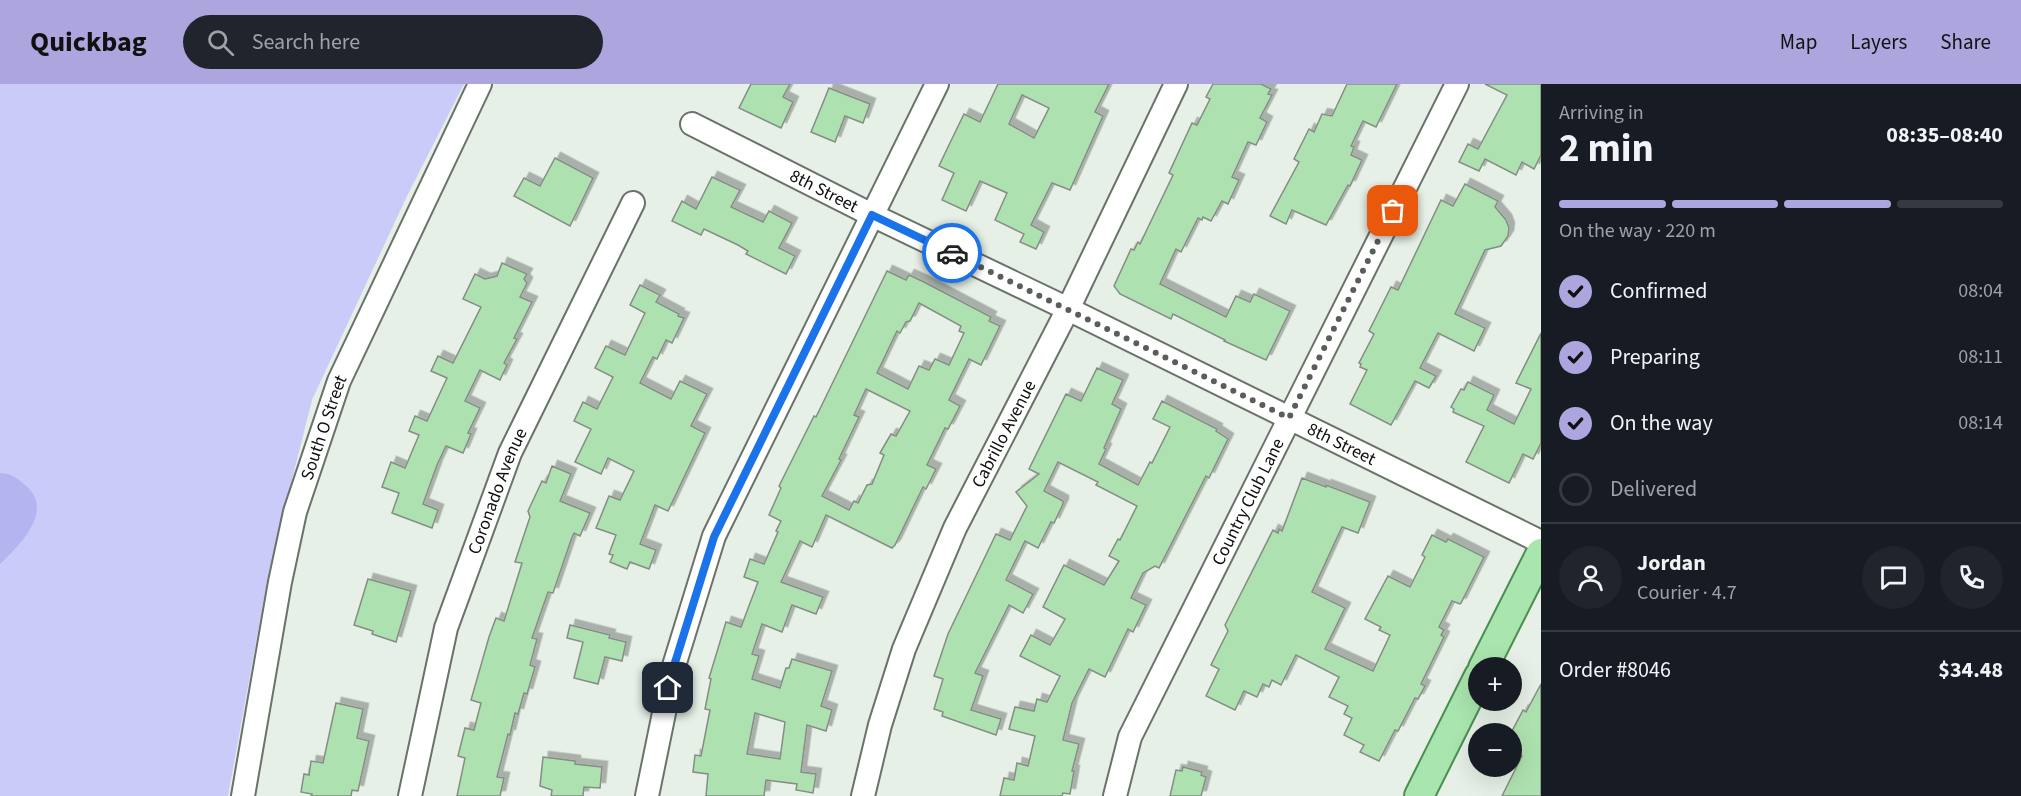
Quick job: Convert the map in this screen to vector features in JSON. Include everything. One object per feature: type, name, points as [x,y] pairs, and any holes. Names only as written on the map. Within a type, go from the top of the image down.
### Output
[{"type":"main road","points":[[1489,657],[1541,553]]},
{"type":"main road","points":[[1419,796],[1468,698]]},
{"type":"street","name":"South O Street","points":[[243,796],[279,582],[295,512],[339,381],[480,84]]},
{"type":"street","points":[[647,796],[673,669],[714,537],[938,84]]},
{"type":"street","name":"Cabrillo Avenue","points":[[863,796],[880,725],[904,649],[955,528],[1068,309],[1176,84]]},
{"type":"street","name":"Country Club Lane","points":[[1115,796],[1130,737],[1456,84]]},
{"type":"street","name":"8th Street","points":[[692,124],[872,215],[1068,309],[1541,543]]},
{"type":"street","name":"Coronado Avenue","points":[[410,796],[446,628],[510,453],[633,203]]},
{"type":"shaded area","points":[[0,84],[464,84],[407,196],[312,400],[269,571],[228,796],[0,796]]},
{"type":"shaded area","points":[[0,473],[14,476],[25,485],[34,495],[37,505],[36,516],[31,527],[16,548],[0,564]]},
{"type":"building","points":[[751,84],[790,84],[783,97],[793,102],[781,128],[739,108]]},
{"type":"building","points":[[998,84],[1109,84],[1095,112],[1103,116],[1070,190],[1052,183],[1031,225],[1044,232],[1036,249],[1020,242],[1024,234],[995,220],[1007,193],[980,181],[966,211],[942,200],[954,173],[939,166],[964,114],[980,122]],"holes":[[[1022,95],[1049,108],[1034,138],[1009,124]]]},
{"type":"building","points":[[1213,84],[1261,84],[1271,89],[1268,94],[1272,95],[1260,118],[1267,122],[1256,145],[1248,142],[1232,177],[1239,180],[1228,204],[1222,201],[1211,221],[1203,217],[1202,220],[1198,218],[1181,252],[1176,249],[1160,284],[1226,317],[1236,296],[1250,302],[1254,294],[1290,311],[1266,360],[1173,314],[1171,319],[1120,294],[1114,286],[1131,249],[1134,250],[1138,242],[1140,244],[1173,175],[1169,173],[1192,123],[1197,125],[1210,99],[1206,97]]},
{"type":"building","points":[[1347,84],[1397,84],[1376,127],[1363,121],[1351,146],[1354,147],[1351,155],[1362,160],[1350,186],[1348,185],[1326,225],[1292,210],[1286,224],[1270,216],[1299,162],[1294,159],[1309,129],[1314,132],[1322,114],[1332,116]]},
{"type":"building","points":[[1485,84],[1541,84],[1541,155],[1534,169],[1522,162],[1516,175],[1485,159],[1479,171],[1459,162],[1468,144],[1478,149],[1507,95]]},
{"type":"building","points":[[829,88],[870,104],[863,123],[845,116],[835,142],[811,132]]},
{"type":"building","points":[[555,158],[593,178],[570,226],[514,196],[524,178],[540,186]]},
{"type":"building","points":[[712,177],[740,190],[731,207],[763,222],[769,211],[792,223],[779,248],[795,256],[786,274],[746,254],[748,251],[738,245],[704,229],[701,235],[672,221],[682,201],[696,209]]},
{"type":"building","points":[[1465,184],[1498,201],[1495,207],[1506,220],[1509,228],[1508,236],[1501,246],[1485,250],[1455,314],[1485,328],[1474,351],[1438,333],[1420,368],[1436,376],[1429,388],[1415,381],[1391,425],[1350,404],[1367,370],[1360,367],[1359,363],[1374,334],[1369,331],[1391,287],[1398,290],[1441,200],[1453,206]]},
{"type":"building","points":[[502,263],[527,274],[524,279],[527,283],[520,297],[532,302],[514,338],[517,339],[504,363],[507,365],[500,380],[480,370],[465,401],[480,408],[468,433],[471,434],[463,453],[446,446],[437,465],[423,504],[438,510],[432,528],[392,513],[399,493],[382,487],[391,462],[405,468],[419,435],[409,431],[415,416],[427,421],[447,378],[431,371],[438,356],[453,363],[481,307],[463,299],[475,274],[485,279],[497,276]]},
{"type":"building","points":[[887,271],[906,280],[909,275],[924,282],[991,317],[989,321],[1000,326],[981,365],[969,359],[949,400],[960,406],[948,429],[945,428],[927,465],[936,469],[926,489],[923,487],[895,545],[892,548],[826,515],[812,547],[800,541],[781,582],[823,597],[816,614],[792,605],[782,632],[762,624],[752,654],[759,656],[752,679],[780,688],[786,668],[789,668],[792,659],[832,671],[821,706],[832,710],[826,731],[807,725],[801,772],[816,774],[813,793],[796,790],[797,784],[766,780],[764,796],[706,796],[708,774],[693,772],[695,755],[701,756],[710,710],[705,709],[711,679],[709,678],[726,622],[741,627],[758,582],[744,577],[750,559],[764,564],[781,521],[769,515],[781,488],[779,486],[814,416],[816,417]],"holes":[[[919,303],[961,326],[959,331],[964,333],[949,365],[935,359],[929,370],[919,366],[908,389],[877,373],[897,331],[900,333],[906,322],[910,321]],[[866,389],[910,411],[896,436],[891,434],[880,453],[884,455],[872,484],[867,485],[858,503],[854,501],[849,510],[822,496],[841,460],[839,459],[859,417],[854,415]],[[755,713],[785,722],[780,759],[747,754]]]},
{"type":"building","points":[[640,285],[660,295],[656,302],[684,318],[672,343],[666,340],[657,359],[653,357],[640,383],[671,399],[680,381],[707,394],[691,426],[705,433],[668,511],[655,505],[640,544],[656,550],[649,569],[630,562],[627,569],[610,562],[613,555],[609,554],[616,535],[596,528],[609,496],[620,500],[634,471],[608,458],[601,474],[575,462],[591,429],[574,421],[583,402],[597,409],[613,377],[595,368],[606,346],[625,355],[645,313],[630,305]]},
{"type":"building","points":[[1541,333],[1541,443],[1533,459],[1523,454],[1509,483],[1466,462],[1484,426],[1453,412],[1454,409],[1451,407],[1461,389],[1464,390],[1468,382],[1494,395],[1487,410],[1514,424],[1531,389],[1516,383]]},
{"type":"building","points":[[1097,368],[1123,380],[1112,404],[1121,409],[1099,464],[1138,485],[1170,427],[1153,419],[1162,401],[1217,429],[1216,431],[1228,439],[1209,478],[1206,476],[1159,568],[1155,566],[1143,573],[1131,598],[1146,605],[1133,632],[1128,629],[1105,677],[1089,669],[1072,703],[1063,740],[1079,744],[1072,771],[1074,771],[1070,794],[1000,796],[1004,778],[1014,780],[1017,763],[1028,766],[1035,736],[1009,729],[1015,707],[1034,711],[1037,699],[1047,702],[1060,676],[1020,656],[1031,635],[1050,645],[1065,619],[1043,607],[1064,565],[1104,585],[1119,561],[1109,556],[1137,506],[1096,485],[1098,482],[1058,462],[1044,491],[1063,501],[1063,504],[1038,548],[1025,541],[1006,580],[1033,594],[1023,613],[1009,605],[975,673],[983,676],[971,710],[1001,719],[996,735],[942,716],[943,712],[934,709],[943,679],[934,676],[948,634],[996,534],[1010,540],[1027,506],[1016,492],[1039,474],[1029,469],[1066,394],[1081,401]]},
{"type":"building","points":[[552,466],[571,474],[560,501],[590,513],[580,536],[574,533],[553,593],[548,592],[532,638],[537,639],[530,665],[535,667],[527,694],[524,693],[518,714],[515,713],[510,735],[508,734],[497,777],[504,778],[500,796],[457,796],[465,758],[458,756],[465,728],[474,730],[481,703],[471,700],[489,637],[496,618],[504,621],[522,563],[515,562],[530,517],[528,511],[542,481],[546,483]]},
{"type":"building","points":[[1302,478],[1370,502],[1358,533],[1342,527],[1312,592],[1345,608],[1325,649],[1373,671],[1390,635],[1379,630],[1381,627],[1365,619],[1388,576],[1410,587],[1425,557],[1422,555],[1432,535],[1446,542],[1448,539],[1484,557],[1461,603],[1452,601],[1439,627],[1444,630],[1441,635],[1444,637],[1421,684],[1425,686],[1418,699],[1415,698],[1398,731],[1395,730],[1379,761],[1360,752],[1364,745],[1344,735],[1352,718],[1344,714],[1348,706],[1329,697],[1339,677],[1296,655],[1281,685],[1272,680],[1269,687],[1263,684],[1257,697],[1244,691],[1235,710],[1206,696],[1219,669],[1211,665],[1228,631],[1225,625],[1273,530],[1278,533],[1279,529],[1282,531]]},
{"type":"building","points":[[368,579],[411,591],[396,642],[354,625]]},
{"type":"building","points":[[570,625],[610,635],[609,638],[626,642],[622,661],[605,657],[598,684],[574,678],[583,642],[567,638]]},
{"type":"building","points":[[1541,684],[1541,796],[1502,796],[1512,777],[1522,777],[1522,723],[1516,723],[1523,710],[1526,712]]},
{"type":"building","points":[[336,703],[363,709],[357,738],[369,741],[358,791],[352,790],[351,796],[311,796],[312,794],[301,792],[304,774],[309,775],[311,761],[323,763]]},
{"type":"building","points":[[543,757],[602,767],[600,788],[584,787],[583,796],[551,796],[552,790],[540,786]]},
{"type":"building","points":[[1183,767],[1202,772],[1201,775],[1206,777],[1201,796],[1170,796],[1176,770],[1182,771]]},
{"type":"way so far","points":[[952,253],[1289,418],[1393,211]]},
{"type":"route","points":[[668,688],[714,537],[872,215],[952,253]]}]
